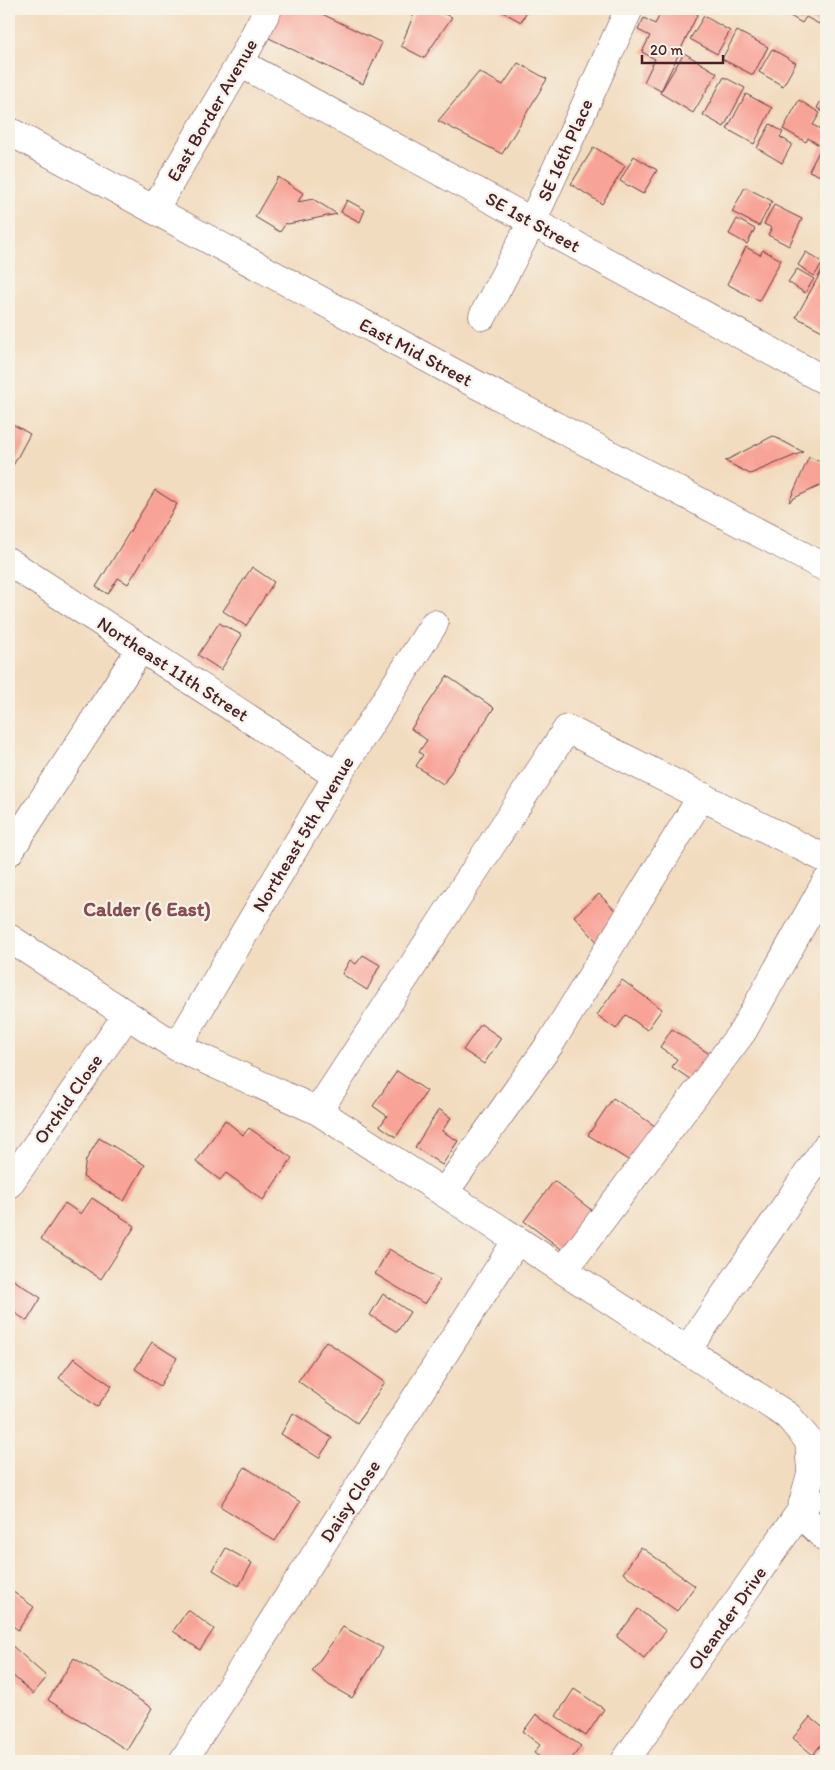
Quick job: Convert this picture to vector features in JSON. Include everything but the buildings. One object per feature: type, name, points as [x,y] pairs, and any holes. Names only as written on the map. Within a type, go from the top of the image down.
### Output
[{"type":"street","name":"East Border Avenue","points":[[154,210],[240,63],[268,9]]},
{"type":"street","name":"SE 16th Place","points":[[483,316],[532,222],[629,9]]},
{"type":"street","name":"SE 1st Street","points":[[240,63],[826,382]]},
{"type":"street","name":"East Mid Street","points":[[9,132],[448,370],[826,568]]},
{"type":"street","name":"Northeast 11th Street","points":[[9,562],[337,776]]},
{"type":"street","name":"Northeast 5th Avenue","points":[[177,1047],[337,776],[434,624]]},
{"type":"street","points":[[9,852],[141,648]]},
{"type":"street","points":[[318,1111],[567,729],[826,859]]},
{"type":"street","points":[[444,1193],[550,1044],[702,796]]},
{"type":"street","points":[[564,1270],[743,1031],[826,882]]},
{"type":"street","points":[[9,938],[177,1047],[318,1111],[788,1416],[809,1441],[811,1474],[800,1514],[826,1538]]},
{"type":"street","name":"Orchid Close","points":[[9,1184],[127,1015]]},
{"type":"street","points":[[687,1350],[826,1147]]},
{"type":"street","name":"Daisy Close","points":[[183,1761],[517,1240]]},
{"type":"street","name":"Oleander Drive","points":[[626,1761],[800,1514],[826,1474]]},
{"type":"district","name":"Calder (6 East)","points":[[147,909]]}]
